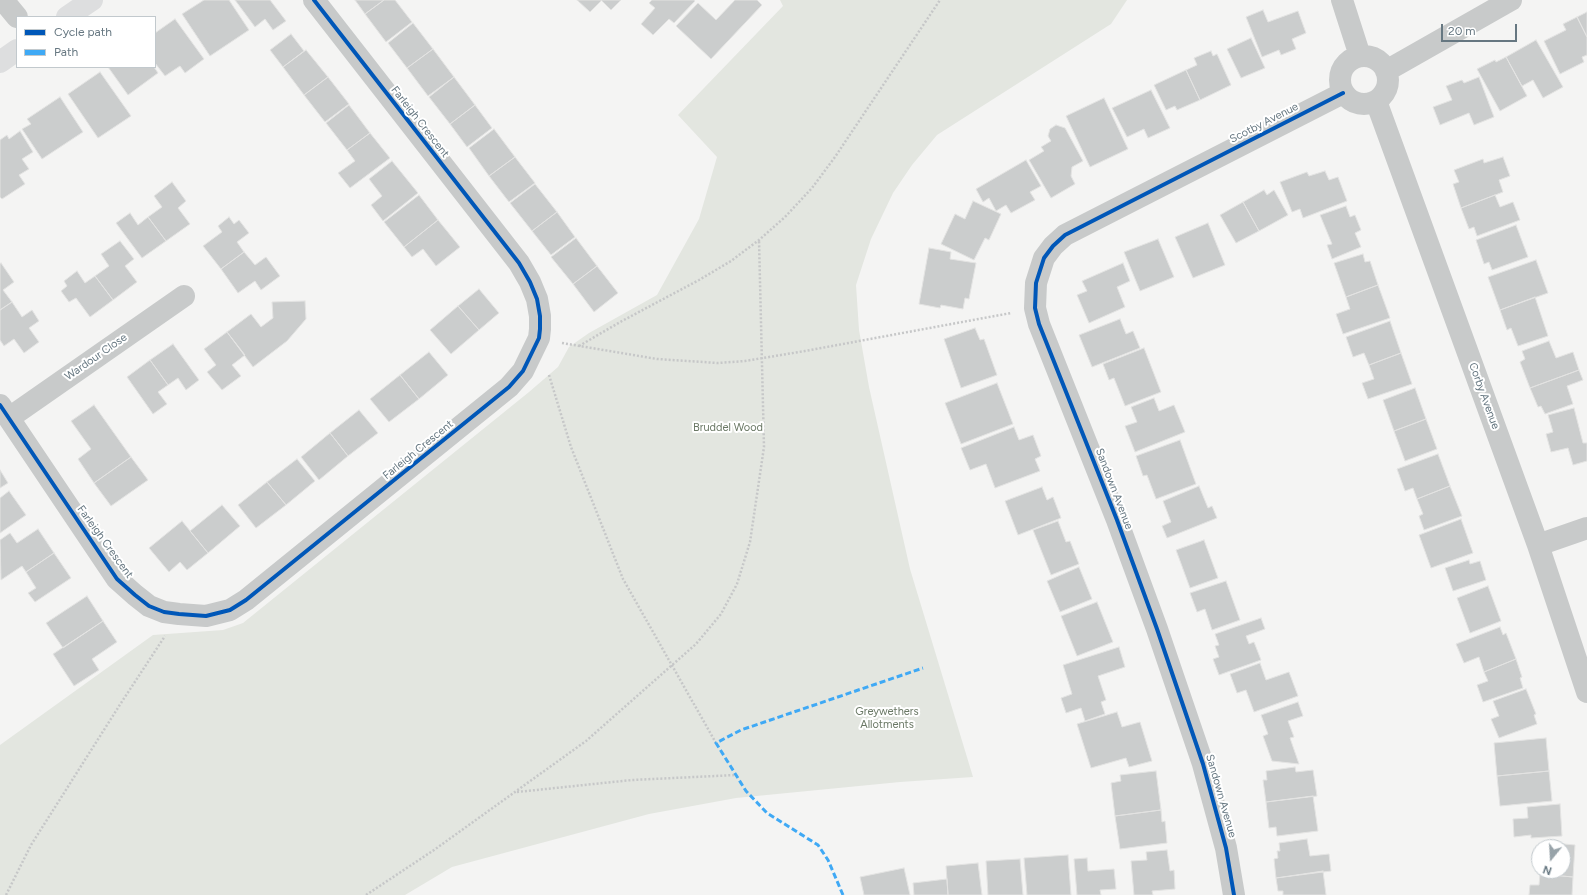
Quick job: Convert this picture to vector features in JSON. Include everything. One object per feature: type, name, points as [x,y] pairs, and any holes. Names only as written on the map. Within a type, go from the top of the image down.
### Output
[{"type":"street","points":[[4,0],[16,16]]},
{"type":"street","points":[[68,16],[92,0]]},
{"type":"street","name":"Farleigh Crescent","points":[[4,411],[117,579],[150,606],[164,612],[206,616],[230,610],[246,600],[509,387],[523,371],[539,338],[540,316],[537,299],[530,282],[519,263],[314,0]]},
{"type":"street","points":[[1342,0],[1360,56]]},
{"type":"street","points":[[1386,71],[1511,0]]},
{"type":"street","points":[[0,62],[16,51]]},
{"type":"street","points":[[1360,56],[1376,59],[1382,64],[1388,79],[1387,88],[1383,96],[1376,101],[1367,104],[1350,100],[1343,93],[1340,81],[1342,70],[1350,60],[1360,56]]},
{"type":"street","name":"Scotby Avenue","points":[[1192,169],[1343,93]]},
{"type":"street","name":"Corby Avenue","points":[[1376,101],[1538,545],[1587,692]]},
{"type":"street","name":"Sandown Avenue","points":[[1192,169],[1065,235],[1052,246],[1044,258],[1036,283],[1035,308],[1039,324],[1123,535],[1187,714],[1203,764],[1226,848],[1234,895]]},
{"type":"street","name":"Wardour Close","points":[[4,411],[184,296]]},
{"type":"street","points":[[1538,545],[1587,528]]},
{"type":"path","points":[[940,0],[835,157],[816,182],[785,217],[759,240],[699,280],[579,346],[657,359],[718,363],[762,358],[1035,308]]},
{"type":"path","points":[[366,895],[434,850],[586,741],[696,644],[722,614],[737,584],[750,542],[764,447],[759,240]]},
{"type":"path","points":[[549,374],[571,446],[623,578],[716,743]]},
{"type":"path","points":[[6,895],[32,845],[121,703],[180,614]]},
{"type":"path","points":[[515,792],[632,780],[736,775]]},
{"type":"green space","points":[[780,0],[1127,0],[1111,24],[937,135],[912,165],[893,193],[871,239],[856,285],[859,330],[869,387],[910,569],[973,777],[900,782],[736,798],[649,814],[452,867],[405,895],[0,895],[0,745],[153,635],[223,630],[243,623],[529,392],[558,367],[569,347],[589,333],[657,295],[699,219],[717,157],[678,115],[783,6]]},
{"type":"building","points":[[204,0],[229,0],[249,30],[210,56],[182,14]]},
{"type":"building","points":[[235,0],[270,0],[286,21],[273,30],[265,19],[255,27]]},
{"type":"building","points":[[355,0],[384,0],[365,14]]},
{"type":"building","points":[[384,0],[395,0],[412,22],[386,42],[365,14]]},
{"type":"building","points":[[577,0],[602,0],[590,12]]},
{"type":"building","points":[[601,0],[621,0],[611,10]]},
{"type":"building","points":[[652,0],[695,1],[674,23],[669,19],[653,35],[641,24],[655,8],[649,3]]},
{"type":"building","points":[[735,0],[757,0],[762,5],[711,59],[676,26],[698,3],[716,20]]},
{"type":"building","points":[[1263,10],[1268,22],[1298,11],[1306,33],[1292,39],[1296,49],[1281,55],[1279,50],[1262,57],[1246,17]]},
{"type":"building","points":[[1587,12],[1587,37],[1577,17]]},
{"type":"building","points":[[1577,17],[1587,37],[1587,55],[1582,57],[1584,62],[1560,74],[1544,41],[1566,30],[1563,24]]},
{"type":"building","points":[[175,19],[204,59],[185,73],[180,66],[165,76],[156,64],[156,32]]},
{"type":"building","points":[[413,23],[433,49],[407,68],[388,43]]},
{"type":"building","points":[[291,34],[304,51],[283,67],[270,50]]},
{"type":"building","points":[[1251,38],[1265,68],[1241,78],[1227,49]]},
{"type":"building","points":[[1536,40],[1563,87],[1543,98],[1533,80],[1522,86],[1506,57]]},
{"type":"building","points":[[433,49],[454,77],[428,96],[407,68]]},
{"type":"building","points":[[306,50],[328,77],[304,95],[283,67]]},
{"type":"building","points":[[1211,51],[1213,56],[1217,54],[1231,85],[1200,100],[1186,70],[1197,65],[1194,58]]},
{"type":"building","points":[[1506,57],[1527,96],[1500,111],[1477,69],[1495,60],[1496,62]]},
{"type":"building","points":[[109,68],[155,68],[158,73],[128,95]]},
{"type":"building","points":[[1186,70],[1200,100],[1177,110],[1175,106],[1166,110],[1154,85]]},
{"type":"building","points":[[100,72],[131,116],[98,138],[68,94]]},
{"type":"building","points":[[328,77],[349,104],[325,122],[304,95]]},
{"type":"building","points":[[454,77],[475,105],[450,124],[429,97]]},
{"type":"building","points":[[1479,77],[1494,117],[1474,125],[1469,113],[1440,125],[1433,107],[1452,100],[1446,86],[1462,80],[1464,83]]},
{"type":"building","points":[[1151,90],[1170,128],[1148,138],[1144,129],[1127,137],[1112,108]]},
{"type":"building","points":[[60,97],[83,132],[42,159],[22,129],[31,124],[27,119]]},
{"type":"building","points":[[1104,98],[1128,149],[1090,167],[1066,116]]},
{"type":"building","points":[[349,105],[370,133],[347,150],[326,123]]},
{"type":"building","points":[[475,105],[492,128],[467,147],[450,124]]},
{"type":"building","points":[[1056,125],[1065,128],[1083,161],[1072,167],[1071,176],[1075,184],[1051,198],[1029,160],[1044,151],[1041,147],[1051,141],[1048,136],[1050,129]]},
{"type":"building","points":[[494,129],[515,157],[489,176],[469,148]]},
{"type":"building","points":[[20,131],[33,152],[22,159],[29,169],[19,175],[25,184],[2,199],[0,197],[0,140],[7,135],[9,139]]},
{"type":"building","points":[[370,133],[390,158],[350,188],[338,173],[355,161],[347,150]]},
{"type":"building","points":[[515,157],[535,183],[509,202],[489,176]]},
{"type":"building","points":[[1503,157],[1510,176],[1499,180],[1503,192],[1461,208],[1453,184],[1459,182],[1454,170],[1483,159],[1484,163]]},
{"type":"building","points":[[1026,160],[1041,186],[1030,192],[1035,200],[1011,213],[1006,205],[996,211],[989,198],[983,202],[976,189]]},
{"type":"building","points":[[392,161],[418,193],[383,221],[371,205],[382,196],[369,179]]},
{"type":"building","points":[[1325,171],[1329,180],[1338,177],[1347,201],[1303,218],[1300,209],[1292,212],[1280,182],[1307,172],[1309,176]]},
{"type":"building","points":[[172,182],[186,201],[178,208],[190,224],[166,241],[148,217],[162,207],[154,196]]},
{"type":"building","points":[[535,184],[557,212],[532,231],[510,203]]},
{"type":"building","points":[[1264,190],[1267,195],[1274,190],[1288,215],[1259,231],[1243,202]]},
{"type":"building","points":[[419,195],[438,220],[404,247],[384,222]]},
{"type":"building","points":[[1495,195],[1500,207],[1513,202],[1520,220],[1477,236],[1474,227],[1469,229],[1461,208]]},
{"type":"building","points":[[973,201],[1001,214],[989,240],[985,238],[974,260],[941,244],[955,214],[965,219]]},
{"type":"building","points":[[1243,202],[1259,231],[1236,243],[1220,215]]},
{"type":"building","points":[[1346,206],[1350,217],[1355,215],[1361,230],[1355,233],[1361,247],[1332,259],[1327,245],[1332,244],[1320,215]]},
{"type":"building","points":[[557,212],[575,237],[551,255],[532,231]]},
{"type":"building","points":[[130,213],[138,225],[148,217],[166,241],[142,258],[116,223]]},
{"type":"building","points":[[229,217],[234,224],[239,220],[249,233],[237,242],[244,252],[221,269],[203,246],[222,232],[218,226]]},
{"type":"building","points":[[438,220],[460,247],[436,266],[423,249],[412,257],[404,247]]},
{"type":"building","points":[[1208,223],[1225,265],[1193,278],[1175,237]]},
{"type":"building","points":[[1516,225],[1528,257],[1492,270],[1489,262],[1484,264],[1476,240]]},
{"type":"building","points":[[576,238],[597,266],[573,284],[551,257]]},
{"type":"building","points":[[1158,239],[1174,277],[1140,291],[1124,252]]},
{"type":"building","points":[[120,241],[134,259],[125,266],[137,282],[113,300],[95,276],[109,266],[101,254]]},
{"type":"building","points":[[929,248],[951,252],[950,259],[976,263],[969,299],[965,298],[963,309],[941,305],[940,308],[919,304]]},
{"type":"building","points":[[244,252],[255,265],[266,257],[280,276],[261,290],[255,281],[238,293],[221,269]]},
{"type":"building","points":[[1363,254],[1365,262],[1370,261],[1378,285],[1346,297],[1334,263]]},
{"type":"building","points":[[1536,260],[1548,293],[1500,310],[1488,277]]},
{"type":"building","points":[[1,263],[14,282],[3,290],[12,302],[0,310],[0,264]]},
{"type":"building","points":[[1123,263],[1130,281],[1117,287],[1125,307],[1089,323],[1077,295],[1087,291],[1082,281]]},
{"type":"building","points":[[597,266],[618,293],[594,312],[573,284]]},
{"type":"building","points":[[77,271],[85,283],[95,276],[113,300],[90,317],[76,298],[69,302],[61,291],[67,286],[64,281]]},
{"type":"building","points":[[1378,285],[1390,318],[1343,334],[1336,314],[1350,309],[1346,297]]},
{"type":"building","points":[[479,289],[499,313],[479,330],[458,306]]},
{"type":"building","points":[[1535,297],[1548,336],[1518,346],[1511,328],[1507,330],[1500,310]]},
{"type":"building","points":[[305,301],[306,319],[287,341],[253,367],[227,332],[251,314],[261,327],[273,318],[272,302]]},
{"type":"building","points":[[12,302],[22,317],[32,310],[39,321],[29,328],[39,342],[24,353],[14,339],[4,346],[0,340],[0,310]]},
{"type":"building","points":[[458,306],[479,330],[451,354],[430,330]]},
{"type":"building","points":[[1120,319],[1126,334],[1133,331],[1140,348],[1092,367],[1079,335]]},
{"type":"building","points":[[1390,321],[1401,353],[1369,365],[1364,353],[1353,357],[1346,337]]},
{"type":"building","points":[[975,328],[980,340],[984,339],[997,375],[961,388],[944,339]]},
{"type":"building","points":[[227,332],[245,355],[232,365],[241,376],[222,390],[207,372],[216,365],[204,349]]},
{"type":"building","points":[[1549,341],[1556,358],[1573,352],[1579,370],[1530,388],[1520,362],[1525,359],[1522,351]]},
{"type":"building","points":[[173,344],[199,380],[186,390],[178,378],[168,385],[150,360]]},
{"type":"building","points":[[1144,348],[1161,392],[1125,406],[1114,378],[1109,380],[1103,364]]},
{"type":"building","points":[[429,352],[448,375],[419,399],[400,375]]},
{"type":"building","points":[[1401,353],[1412,384],[1368,399],[1362,383],[1374,379],[1369,365]]},
{"type":"building","points":[[150,360],[168,385],[158,392],[167,404],[153,414],[127,377]]},
{"type":"building","points":[[1579,370],[1583,380],[1567,386],[1573,404],[1545,414],[1541,406],[1538,407],[1530,388]]},
{"type":"building","points":[[400,375],[419,399],[389,422],[370,399]]},
{"type":"building","points":[[997,383],[1013,424],[961,444],[945,403]]},
{"type":"building","points":[[1415,388],[1426,419],[1394,431],[1383,400]]},
{"type":"building","points":[[1154,398],[1159,411],[1174,405],[1185,432],[1135,452],[1125,426],[1137,422],[1131,407]]},
{"type":"building","points":[[94,405],[131,457],[94,483],[78,459],[91,449],[71,421]]},
{"type":"building","points":[[1574,408],[1583,443],[1587,443],[1587,461],[1573,465],[1568,448],[1551,452],[1546,434],[1553,432],[1548,415]]},
{"type":"building","points":[[359,410],[378,433],[348,456],[330,433]]},
{"type":"building","points":[[1426,419],[1437,449],[1405,461],[1394,431]]},
{"type":"building","points":[[1014,427],[1019,440],[1033,435],[1041,456],[1035,459],[1040,471],[995,488],[986,464],[970,470],[961,448]]},
{"type":"building","points":[[330,433],[348,456],[319,480],[301,457]]},
{"type":"building","points":[[1180,440],[1196,484],[1156,499],[1147,475],[1143,476],[1136,456]]},
{"type":"building","points":[[1438,454],[1450,486],[1417,499],[1413,488],[1405,491],[1397,469]]},
{"type":"building","points":[[131,457],[148,480],[111,506],[94,483]]},
{"type":"building","points":[[297,459],[315,481],[286,505],[267,482]]},
{"type":"building","points":[[0,470],[8,483],[0,488]]},
{"type":"building","points":[[267,482],[286,505],[256,528],[238,505]]},
{"type":"building","points":[[1199,486],[1208,508],[1212,506],[1217,518],[1167,538],[1162,526],[1171,522],[1163,501]]},
{"type":"building","points":[[1450,486],[1462,516],[1424,530],[1419,516],[1423,514],[1417,499]]},
{"type":"building","points":[[1042,487],[1047,500],[1053,497],[1061,518],[1018,535],[1005,501]]},
{"type":"building","points":[[9,491],[26,515],[0,533],[0,498]]},
{"type":"building","points":[[222,505],[240,526],[208,553],[190,531]]},
{"type":"building","points":[[1461,519],[1473,553],[1431,568],[1419,535]]},
{"type":"building","points":[[182,521],[208,553],[187,570],[180,562],[169,572],[149,548]]},
{"type":"building","points":[[1058,521],[1066,542],[1070,541],[1079,564],[1051,575],[1033,530]]},
{"type":"building","points":[[38,529],[54,553],[26,572],[22,566],[1,580],[0,540],[10,533],[17,543]]},
{"type":"building","points":[[1204,540],[1218,578],[1190,588],[1176,550]]},
{"type":"building","points":[[54,553],[71,578],[35,602],[28,593],[36,588],[26,572]]},
{"type":"building","points":[[1469,560],[1470,564],[1480,561],[1486,580],[1453,591],[1445,568]]},
{"type":"building","points":[[1079,567],[1092,599],[1060,612],[1047,581]]},
{"type":"building","points":[[1226,581],[1240,620],[1212,630],[1205,609],[1197,612],[1190,593]]},
{"type":"building","points":[[1488,586],[1501,621],[1470,633],[1457,598]]},
{"type":"building","points":[[87,596],[103,621],[63,648],[46,623]]},
{"type":"building","points":[[1097,602],[1113,642],[1077,656],[1061,616]]},
{"type":"building","points":[[1261,618],[1265,629],[1246,636],[1249,644],[1254,642],[1261,660],[1219,675],[1213,659],[1219,657],[1215,646],[1219,645],[1215,634]]},
{"type":"building","points":[[103,621],[117,642],[92,659],[99,670],[74,686],[53,654]]},
{"type":"building","points":[[1500,627],[1503,635],[1506,633],[1516,659],[1484,672],[1479,657],[1464,663],[1456,644]]},
{"type":"building","points":[[1119,647],[1125,667],[1098,676],[1106,700],[1101,702],[1105,714],[1085,721],[1081,708],[1066,713],[1061,698],[1072,694],[1063,665]]},
{"type":"building","points":[[1516,659],[1522,677],[1520,678],[1523,688],[1483,702],[1477,685],[1488,681],[1484,672]]},
{"type":"building","points":[[1260,663],[1266,680],[1289,672],[1298,696],[1254,712],[1246,690],[1237,693],[1230,674]]},
{"type":"building","points":[[1526,689],[1536,714],[1534,715],[1537,724],[1499,738],[1491,719],[1499,716],[1493,701]]},
{"type":"building","points":[[1298,702],[1303,716],[1288,721],[1294,737],[1290,738],[1299,764],[1272,761],[1263,736],[1268,734],[1261,715]]},
{"type":"building","points":[[1117,712],[1122,727],[1140,722],[1152,761],[1129,767],[1126,758],[1091,768],[1077,724]]},
{"type":"building","points":[[1546,738],[1549,771],[1497,776],[1494,743]]},
{"type":"building","points":[[1295,767],[1296,772],[1313,770],[1317,796],[1266,802],[1263,780],[1267,780],[1266,771]]},
{"type":"building","points":[[1156,771],[1161,810],[1115,816],[1111,783],[1121,781],[1120,775]]},
{"type":"building","points":[[1549,771],[1552,801],[1500,806],[1497,776]]},
{"type":"building","points":[[1313,796],[1318,831],[1277,836],[1276,827],[1269,828],[1266,802]]},
{"type":"building","points":[[1560,804],[1562,836],[1531,838],[1531,835],[1514,837],[1513,819],[1528,818],[1527,807]]},
{"type":"building","points":[[1161,810],[1162,822],[1165,821],[1167,843],[1120,849],[1115,816]]},
{"type":"building","points":[[1307,839],[1310,856],[1329,854],[1331,871],[1276,878],[1274,859],[1278,858],[1277,851],[1280,851],[1279,843]]},
{"type":"building","points":[[1571,845],[1575,845],[1573,877],[1571,877]]},
{"type":"building","points":[[1167,850],[1170,871],[1174,870],[1175,889],[1152,891],[1153,895],[1134,895],[1131,861],[1147,860],[1146,852]]},
{"type":"building","points":[[1068,855],[1071,895],[1027,895],[1024,858]]},
{"type":"building","points":[[1087,858],[1088,871],[1114,869],[1116,889],[1100,890],[1101,895],[1077,895],[1074,859]]},
{"type":"building","points":[[1020,859],[1023,895],[988,895],[986,861]]},
{"type":"building","points":[[978,863],[982,895],[948,895],[946,866]]},
{"type":"building","points":[[904,868],[910,895],[864,895],[860,877]]},
{"type":"building","points":[[1323,871],[1326,895],[1283,895],[1283,891],[1278,891],[1276,878]]},
{"type":"building","points":[[1571,877],[1573,877],[1572,895],[1529,895],[1530,885],[1539,885],[1540,879],[1571,879]]},
{"type":"building","points":[[947,879],[948,895],[914,895],[913,883]]},
{"type":"marked path","points":[[843,895],[828,860],[818,845],[767,813],[746,791],[716,743],[741,730],[923,668]]},
{"type":"cycle path","points":[[0,405],[117,579],[149,606],[164,612],[206,616],[230,610],[246,600],[509,387],[523,371],[539,338],[540,329],[540,316],[537,299],[530,282],[519,263],[314,0]]},
{"type":"cycle path","points":[[1234,895],[1226,848],[1203,764],[1157,629],[1117,520],[1039,324],[1035,308],[1036,283],[1044,258],[1053,246],[1065,235],[1343,93]]},
{"type":"park label","name":"Bruddel Wood","points":[[728,428]]},
{"type":"park label","name":"Greywethers Allotments","points":[[887,718]]}]
